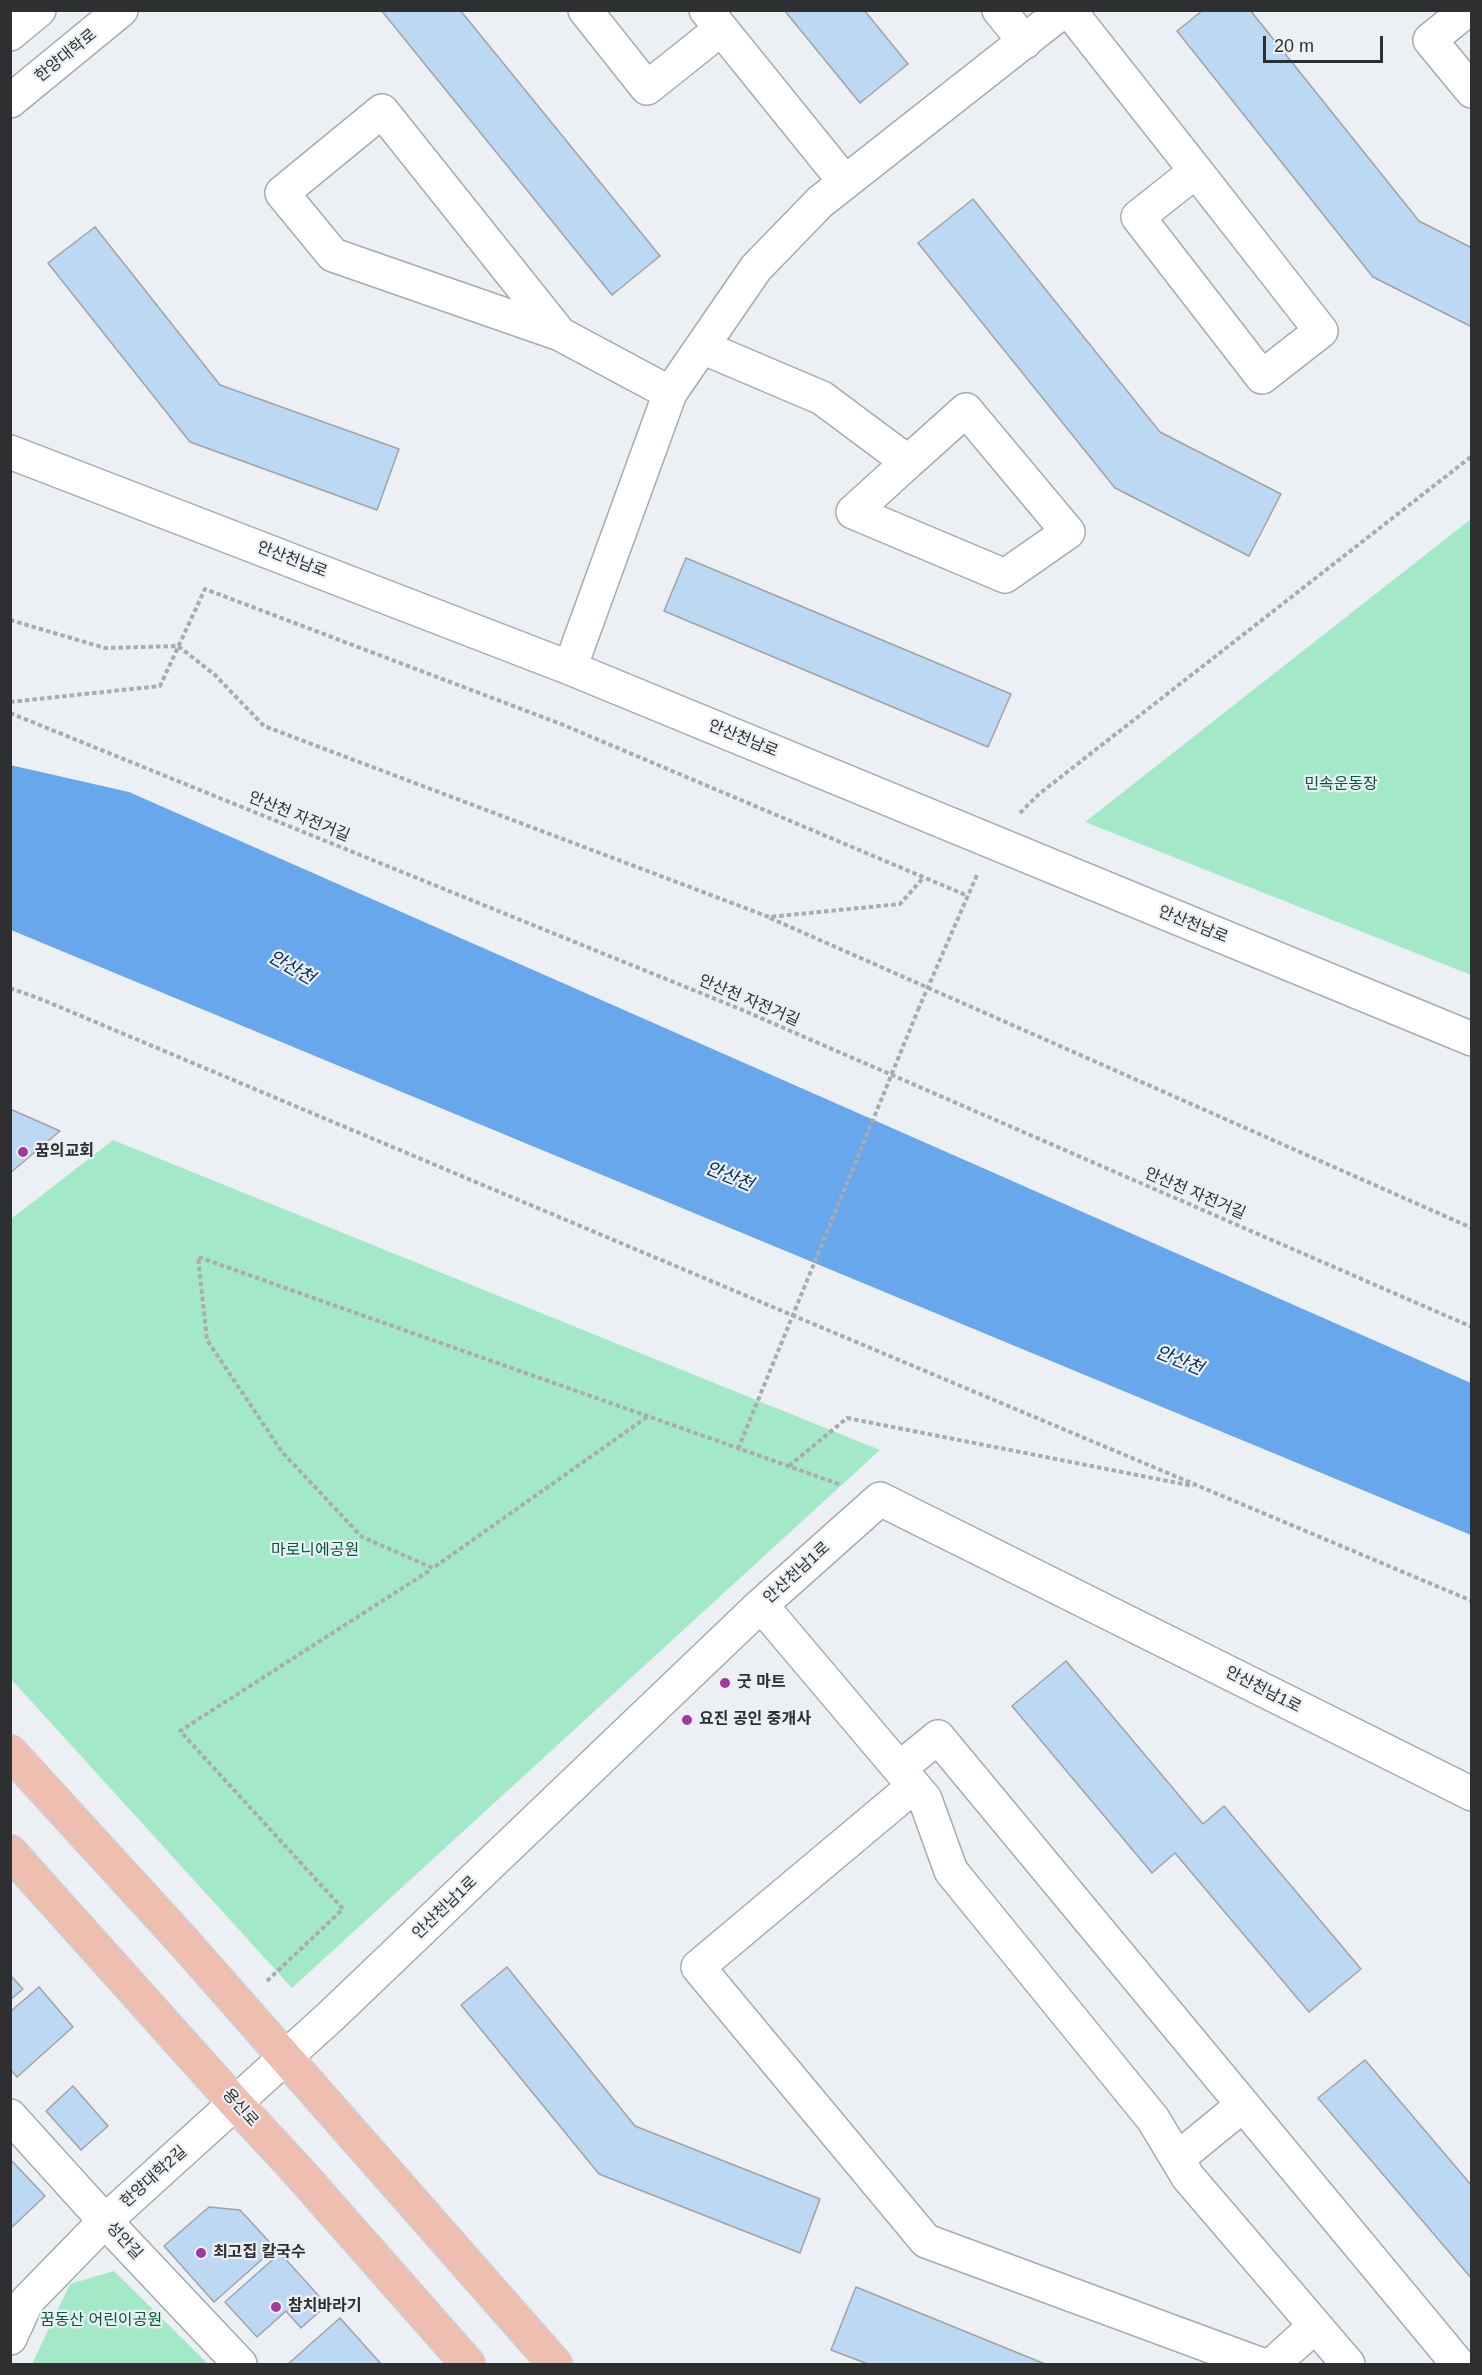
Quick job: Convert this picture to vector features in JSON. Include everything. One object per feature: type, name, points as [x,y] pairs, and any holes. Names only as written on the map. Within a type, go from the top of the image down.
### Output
[{"type":"main road","points":[[10,1752],[240,2007],[555,2364]]},
{"type":"main road","name":"용신로","points":[[10,1852],[297,2169],[468,2364]]},
{"type":"street","points":[[10,34],[39,10]]},
{"type":"street","name":"한양대학로","points":[[10,101],[120,10]]},
{"type":"street","points":[[585,10],[647,88],[713,20],[845,182]]},
{"type":"street","points":[[999,10],[1024,42]]},
{"type":"street","points":[[570,668],[670,393],[756,268],[820,202],[1064,10]]},
{"type":"street","points":[[1069,10],[1196,171],[1321,331],[1262,377],[1138,217],[1196,171]]},
{"type":"street","points":[[1467,10],[1430,40],[1472,91]]},
{"type":"street","points":[[560,334],[382,111],[282,193],[333,255],[560,334],[670,393]]},
{"type":"street","points":[[702,347],[822,398],[908,462]]},
{"type":"street","points":[[966,410],[1068,532],[1005,576],[853,512],[908,462],[966,410]]},
{"type":"street","name":"안산천남로","points":[[10,452],[570,668],[1472,1039]]},
{"type":"street","name":"안산천남1로","points":[[235,2103],[761,1605],[880,1498],[1472,1794]]},
{"type":"street","points":[[761,1605],[925,1799],[951,1871],[1153,2119],[1188,2177],[1348,2364]]},
{"type":"street","points":[[1259,2364],[926,2241],[698,1966],[907,1777],[938,1737],[1458,2364]]},
{"type":"street","name":"한양대학2길","points":[[10,2338],[27,2301],[105,2222],[235,2103]]},
{"type":"street","points":[[1177,2159],[1243,2104]]},
{"type":"street","name":"성안길","points":[[10,2116],[105,2222],[240,2364]]},
{"type":"street","points":[[1273,2364],[1316,2326]]},
{"type":"path","points":[[738,1449],[918,1010],[992,842],[1039,794],[1472,456]]},
{"type":"path","points":[[10,702],[160,686],[205,589],[561,724],[968,896]]},
{"type":"path","points":[[10,620],[105,648],[178,646],[216,675],[264,726],[769,917],[1472,1228]]},
{"type":"path","name":"안산천 자전거길","points":[[10,713],[740,1009],[1472,1327]]},
{"type":"path","points":[[769,917],[900,904],[924,877]]},
{"type":"path","points":[[10,988],[76,1013],[1472,1601]]},
{"type":"path","points":[[433,1568],[362,1537],[282,1452],[207,1340],[198,1257],[880,1498]]},
{"type":"path","points":[[240,2007],[344,1909],[180,1731],[433,1568],[647,1417]]},
{"type":"path","points":[[789,1467],[847,1418],[1203,1488]]},
{"type":"green space","name":"민속운동장","points":[[1471,519],[1471,975],[1085,822]]},
{"type":"green space","name":"마로니에공원","points":[[113,1140],[880,1450],[292,1988],[11,1679],[11,1219]]},
{"type":"green space","name":"꿈동산 어린이공원","points":[[114,2271],[208,2364],[32,2364],[70,2284]]},
{"type":"water","name":"안산천","points":[[10,765],[129,792],[1471,1383],[1471,1535],[11,930]]},
{"type":"building","points":[[381,10],[460,10],[660,256],[612,295]]},
{"type":"building","points":[[784,10],[864,10],[908,64],[860,103]]},
{"type":"building","points":[[1203,10],[1250,10],[1419,221],[1472,248],[1472,327],[1373,277],[1177,31]]},
{"type":"building","points":[[973,199],[1160,432],[1281,494],[1249,556],[1115,488],[918,243]]},
{"type":"building","points":[[95,227],[220,385],[399,449],[377,510],[190,442],[48,263]]},
{"type":"building","points":[[686,558],[1011,694],[988,747],[664,611]]},
{"type":"building","name":"꿈의교회","points":[[10,1109],[60,1131],[10,1173]]},
{"type":"building","points":[[1066,1661],[1203,1824],[1224,1806],[1361,1969],[1309,2012],[1175,1853],[1152,1873],[1012,1706]]},
{"type":"building","points":[[507,1967],[635,2126],[820,2199],[800,2253],[599,2174],[461,2005]]},
{"type":"building","points":[[10,1975],[23,1989],[10,2000]]},
{"type":"building","points":[[39,1987],[73,2027],[17,2077],[10,2069],[10,2012]]},
{"type":"building","points":[[1365,2060],[1472,2186],[1472,2279],[1318,2098]]},
{"type":"building","points":[[73,2086],[108,2126],[81,2150],[46,2111]]},
{"type":"building","points":[[10,2159],[45,2196],[10,2229]]},
{"type":"building","points":[[209,2207],[240,2210],[275,2248],[214,2302],[164,2246]]},
{"type":"building","points":[[280,2253],[327,2305],[301,2328],[286,2311],[257,2337],[225,2302]]},
{"type":"building","points":[[856,2287],[1045,2364],[868,2364],[831,2350]]},
{"type":"building","points":[[340,2318],[381,2364],[288,2364]]},
{"type":"place","name":"꿈의교회","points":[[23,1152]]},
{"type":"place","name":"굿 마트","points":[[725,1683]]},
{"type":"place","name":"요진 공인 중개사","points":[[687,1720]]},
{"type":"place","name":"최고집 칼국수","points":[[201,2253]]},
{"type":"place","name":"참치바라기","points":[[276,2307]]}]
